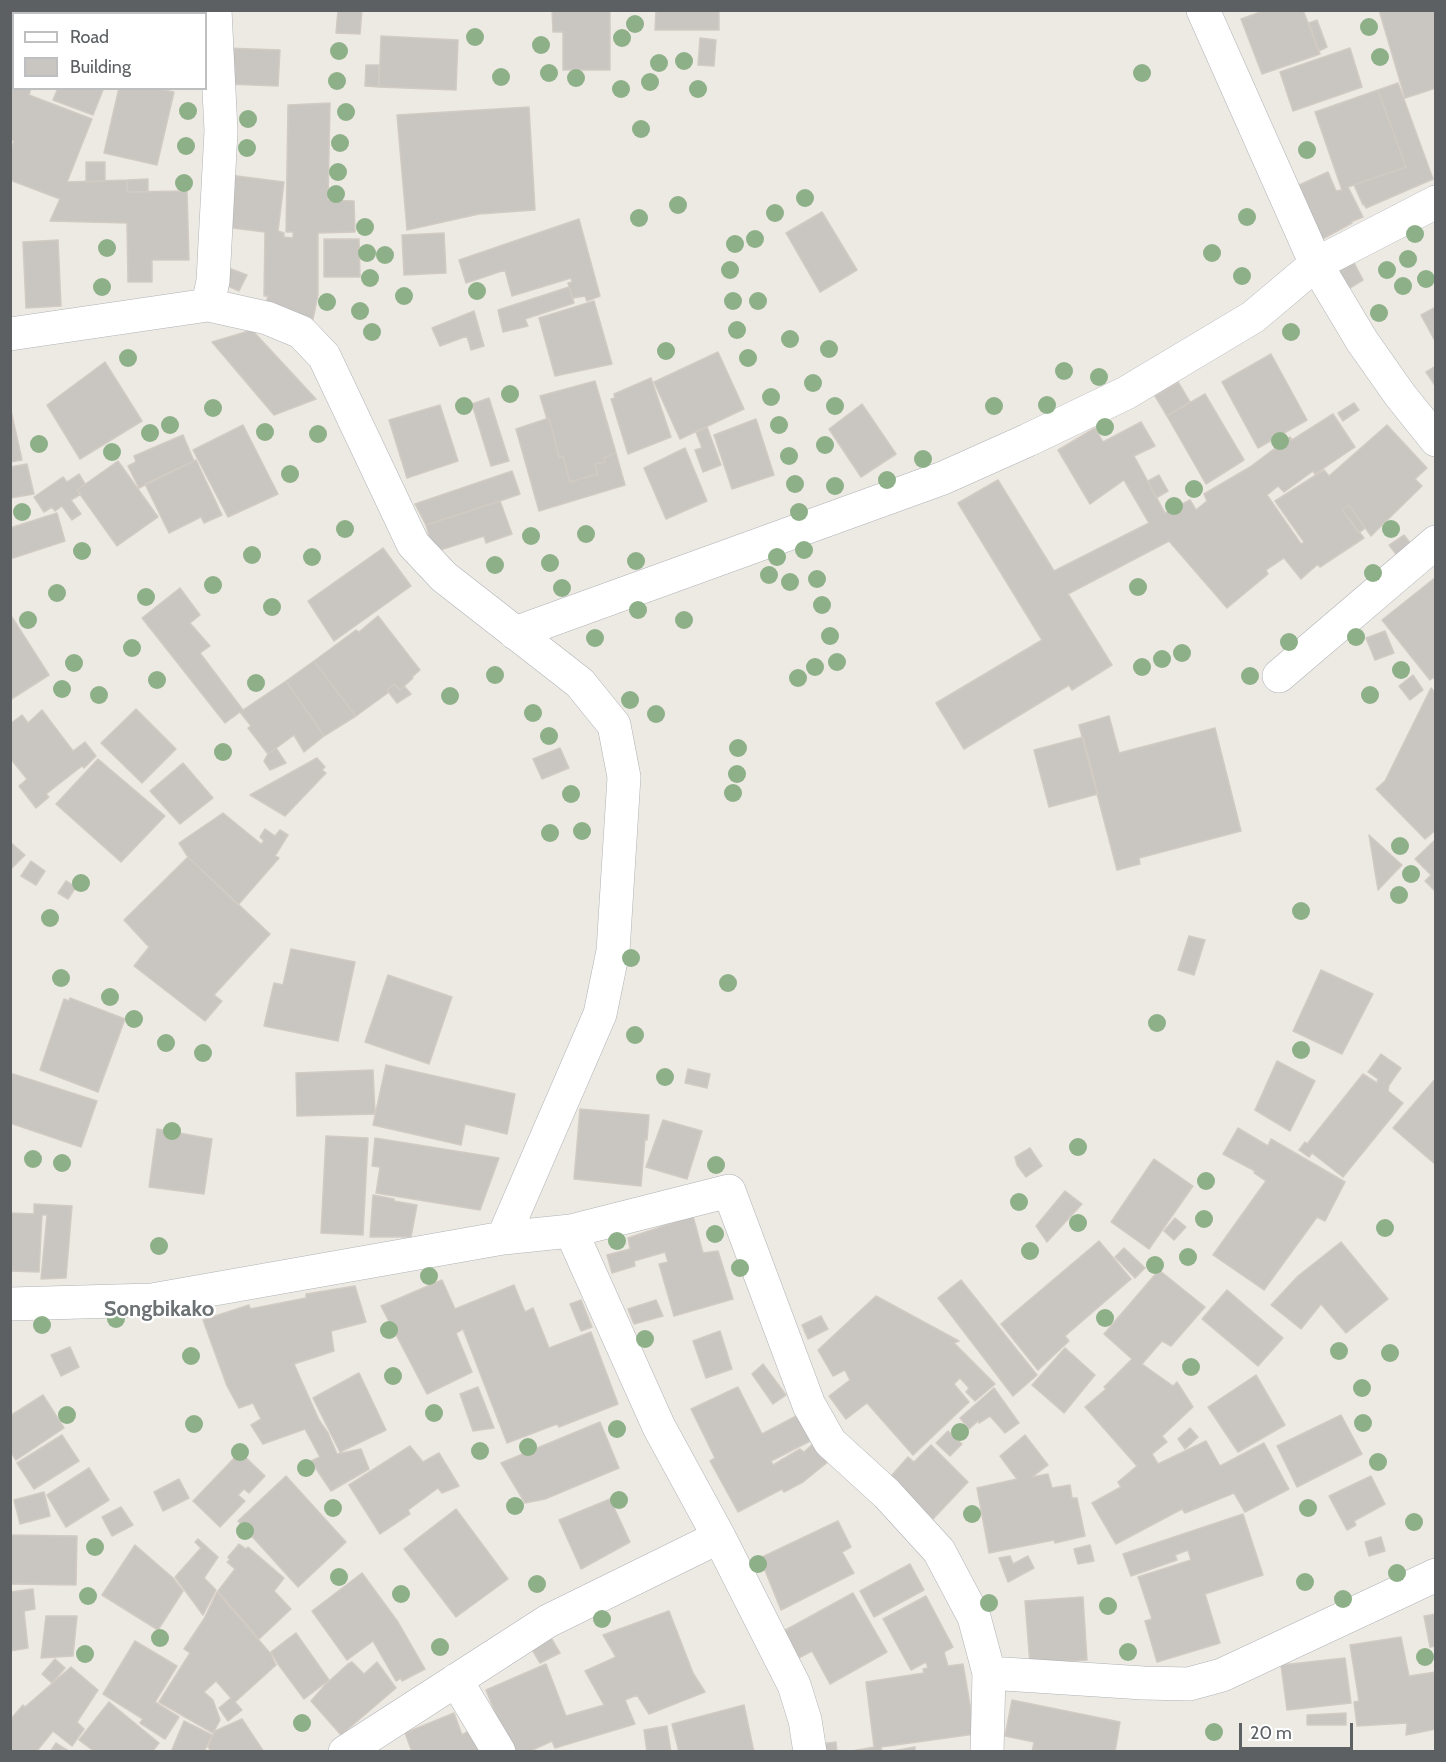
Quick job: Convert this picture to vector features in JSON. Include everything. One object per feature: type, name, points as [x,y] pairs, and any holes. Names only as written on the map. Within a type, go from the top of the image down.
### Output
[{"type":"street","points":[[208,305],[213,281],[221,131],[215,10]]},
{"type":"street","points":[[1203,10],[1316,264],[1362,341],[1400,395],[1436,440]]},
{"type":"street","points":[[515,633],[944,478],[1028,440],[1126,393],[1253,317],[1316,264],[1436,202]]},
{"type":"street","points":[[10,334],[208,305],[267,318],[301,332],[324,356],[413,544],[444,578],[580,683],[614,725],[624,777],[613,951],[600,1014],[503,1238]]},
{"type":"street","points":[[1279,676],[1436,542]]},
{"type":"street","points":[[10,1304],[152,1300],[503,1238],[571,1230],[729,1191],[809,1405],[830,1442],[886,1494],[939,1551],[974,1617],[989,1674],[987,1752]]},
{"type":"street","points":[[571,1230],[658,1427],[719,1537],[794,1685],[805,1720],[810,1752]]},
{"type":"street","points":[[345,1752],[548,1621],[719,1537]]},
{"type":"street","points":[[989,1674],[1189,1684],[1222,1675],[1436,1575]]},
{"type":"street","points":[[456,1680],[500,1752]]},
{"type":"building","points":[[21,10],[79,10],[84,12],[20,12]]},
{"type":"building","points":[[338,10],[362,10],[360,34],[336,33]]},
{"type":"building","points":[[552,10],[610,10],[610,70],[563,70],[563,32],[553,32]]},
{"type":"building","points":[[656,10],[719,10],[719,30],[655,30]]},
{"type":"building","points":[[1266,10],[1303,10],[1320,54],[1262,74],[1241,19]]},
{"type":"building","points":[[1379,10],[1436,10],[1436,88],[1405,98]]},
{"type":"building","points":[[1317,20],[1327,47],[1319,51],[1309,23]]},
{"type":"building","points":[[381,36],[458,40],[456,90],[379,87]]},
{"type":"building","points":[[700,38],[716,40],[714,66],[698,65]]},
{"type":"building","points":[[225,48],[280,50],[278,86],[227,84]]},
{"type":"building","points":[[1350,48],[1362,87],[1293,111],[1280,72]]},
{"type":"building","points":[[10,60],[12,60],[12,90],[30,90],[29,95],[92,119],[67,182],[127,180],[127,192],[187,191],[189,260],[152,260],[152,282],[128,282],[127,223],[50,221],[60,199],[10,180],[10,151],[14,141],[10,140]]},
{"type":"building","points":[[366,65],[379,65],[379,87],[365,86]]},
{"type":"building","points":[[1398,83],[1433,179],[1366,208],[1354,185],[1406,167],[1378,90]]},
{"type":"building","points":[[57,90],[103,90],[93,115],[53,100]]},
{"type":"building","points":[[119,90],[174,92],[157,165],[104,153]]},
{"type":"building","points":[[1378,90],[1406,167],[1348,187],[1363,217],[1317,242],[1297,186],[1328,172],[1336,191],[1342,190],[1315,112]]},
{"type":"building","points":[[330,103],[328,200],[354,201],[355,232],[318,233],[318,295],[313,319],[264,310],[268,296],[264,296],[265,232],[224,227],[229,175],[284,182],[278,231],[284,233],[284,237],[293,238],[293,232],[286,232],[288,105]]},
{"type":"building","points":[[529,107],[535,210],[479,214],[407,230],[397,115]]},
{"type":"building","points":[[86,162],[105,162],[105,181],[86,182]]},
{"type":"building","points":[[148,179],[148,192],[127,192],[127,180]]},
{"type":"building","points":[[822,212],[857,270],[820,292],[786,233]]},
{"type":"building","points":[[579,219],[600,296],[587,301],[585,296],[573,298],[568,283],[572,282],[571,278],[512,296],[505,270],[466,283],[459,260]]},
{"type":"building","points":[[444,233],[446,273],[404,275],[402,235]]},
{"type":"building","points":[[324,239],[359,239],[360,277],[324,277]]},
{"type":"building","points":[[58,240],[61,306],[26,308],[23,242]]},
{"type":"building","points":[[1349,253],[1363,280],[1342,293],[1330,265]]},
{"type":"building","points":[[218,264],[247,275],[239,291],[217,281]]},
{"type":"building","points":[[569,287],[574,303],[525,319],[528,326],[503,332],[498,310]]},
{"type":"building","points":[[594,301],[612,364],[555,376],[539,318]]},
{"type":"building","points":[[1436,307],[1436,343],[1421,315]]},
{"type":"building","points":[[474,311],[484,346],[471,350],[467,336],[440,346],[432,328]]},
{"type":"building","points":[[252,330],[316,399],[274,415],[212,342]]},
{"type":"building","points":[[718,352],[744,409],[680,439],[654,382]]},
{"type":"building","points":[[1271,354],[1307,420],[1258,448],[1222,382]]},
{"type":"building","points":[[105,362],[142,421],[80,459],[47,405]]},
{"type":"building","points":[[1436,366],[1436,387],[1426,372]]},
{"type":"building","points":[[651,378],[671,437],[628,454],[611,399],[615,398],[614,394]]},
{"type":"building","points":[[595,381],[616,453],[604,458],[605,462],[595,464],[598,474],[570,482],[563,456],[559,457],[549,418],[547,419],[540,396]]},
{"type":"building","points":[[1178,382],[1190,402],[1167,416],[1155,396]]},
{"type":"building","points":[[1205,394],[1244,460],[1206,484],[1167,416]]},
{"type":"building","points":[[489,398],[509,461],[491,466],[472,404]]},
{"type":"building","points":[[1354,403],[1359,410],[1343,421],[1338,413]]},
{"type":"building","points":[[862,404],[896,454],[861,477],[829,429]]},
{"type":"building","points":[[440,405],[458,461],[407,478],[389,420]]},
{"type":"building","points":[[10,406],[22,460],[10,462]]},
{"type":"building","points":[[1333,414],[1355,447],[1315,474],[1313,471],[1284,492],[1278,486],[1267,495],[1301,544],[1304,542],[1275,501],[1324,470],[1329,476],[1387,425],[1427,468],[1415,479],[1422,486],[1371,536],[1349,505],[1342,510],[1364,538],[1320,567],[1318,564],[1301,579],[1284,558],[1266,570],[1268,574],[1227,608],[1169,541],[1068,594],[1112,665],[1072,690],[1069,685],[964,749],[936,703],[1042,640],[958,503],[998,480],[1054,571],[1149,523],[1124,480],[1090,504],[1058,450],[1095,428],[1103,442],[1141,422],[1155,446],[1134,456],[1165,513],[1190,500],[1196,510],[1207,501],[1204,494],[1250,467],[1290,437],[1292,440]]},
{"type":"building","points":[[549,418],[559,457],[563,456],[570,482],[598,474],[595,464],[605,462],[604,458],[616,453],[625,485],[539,511],[516,429]]},
{"type":"building","points":[[756,419],[774,475],[732,489],[714,435]]},
{"type":"building","points":[[243,425],[278,494],[228,517],[193,450]]},
{"type":"building","points":[[707,427],[721,465],[703,472],[695,450],[702,448],[696,432]]},
{"type":"building","points":[[183,435],[194,461],[139,488],[128,466],[136,462],[134,456]]},
{"type":"building","points":[[685,448],[707,501],[666,519],[644,468]]},
{"type":"building","points":[[196,460],[222,515],[204,523],[201,517],[169,533],[145,484]]},
{"type":"building","points":[[118,461],[158,517],[117,546],[77,490]]},
{"type":"building","points":[[27,464],[34,494],[10,498],[10,467]]},
{"type":"building","points":[[512,471],[520,494],[500,501],[426,525],[415,504]]},
{"type":"building","points":[[79,474],[85,484],[77,490],[81,494],[71,500],[81,514],[72,520],[62,506],[55,511],[52,507],[44,512],[34,497],[63,477],[67,482]]},
{"type":"building","points":[[1159,475],[1168,491],[1156,498],[1148,481]]},
{"type":"building","points":[[500,501],[512,534],[486,543],[484,536],[434,552],[426,525]]},
{"type":"building","points":[[1349,505],[1365,528],[1359,533],[1342,510]]},
{"type":"building","points":[[57,513],[65,541],[10,559],[10,528]]},
{"type":"building","points":[[1404,535],[1417,552],[1402,562],[1389,545]]},
{"type":"building","points":[[383,548],[411,586],[334,641],[308,601]]},
{"type":"building","points":[[1436,577],[1436,676],[1430,680],[1382,620]]},
{"type":"building","points":[[180,588],[200,615],[190,623],[210,646],[200,653],[243,710],[286,681],[324,736],[304,752],[294,735],[268,754],[248,728],[251,726],[240,712],[225,723],[142,618]]},
{"type":"building","points":[[10,614],[49,675],[10,700]]},
{"type":"building","points":[[378,616],[420,670],[400,690],[394,684],[387,690],[389,692],[356,716],[314,661],[356,630],[359,632]]},
{"type":"building","points":[[1385,631],[1394,653],[1375,660],[1366,638]]},
{"type":"building","points":[[314,661],[356,716],[324,736],[286,681]]},
{"type":"building","points":[[1413,675],[1423,690],[1410,700],[1399,686]]},
{"type":"building","points":[[394,684],[400,690],[404,686],[411,694],[397,703],[387,690]]},
{"type":"building","points":[[1431,688],[1436,693],[1436,830],[1425,839],[1376,789],[1385,781]]},
{"type":"building","points":[[136,709],[176,749],[142,783],[101,743]]},
{"type":"building","points":[[42,710],[73,751],[85,742],[96,756],[84,768],[82,766],[46,794],[49,797],[36,808],[19,786],[27,779],[10,758],[10,724],[22,715],[28,723]]},
{"type":"building","points":[[1109,716],[1119,753],[1215,728],[1241,831],[1139,858],[1140,864],[1117,870],[1079,725]]},
{"type":"building","points":[[1083,737],[1098,794],[1049,807],[1034,750]]},
{"type":"building","points":[[276,748],[286,763],[270,770],[264,761],[268,754]]},
{"type":"building","points":[[560,748],[569,768],[542,779],[533,759]]},
{"type":"building","points":[[317,758],[325,767],[322,770],[326,773],[285,816],[250,795]]},
{"type":"building","points":[[98,759],[165,816],[121,862],[56,804]]},
{"type":"building","points":[[183,763],[213,798],[180,824],[150,791]]},
{"type":"building","points":[[223,813],[261,844],[264,841],[260,837],[265,829],[275,836],[280,830],[288,835],[275,856],[279,858],[238,905],[188,857],[179,843]]},
{"type":"building","points":[[1369,835],[1402,865],[1378,890]]},
{"type":"building","points":[[1436,839],[1436,892],[1425,881],[1431,875],[1415,859]]},
{"type":"building","points":[[10,842],[25,855],[10,870]]},
{"type":"building","points":[[188,857],[270,934],[214,995],[222,1001],[205,1021],[134,966],[149,947],[124,920]]},
{"type":"building","points":[[31,861],[45,871],[36,885],[21,876]]},
{"type":"building","points":[[66,881],[76,887],[68,899],[58,893]]},
{"type":"building","points":[[1189,936],[1205,940],[1194,975],[1178,970]]},
{"type":"building","points":[[291,949],[355,962],[338,1041],[264,1026],[274,983],[283,985]]},
{"type":"building","points":[[1321,970],[1373,994],[1342,1054],[1293,1031]]},
{"type":"building","points":[[388,975],[452,997],[429,1064],[365,1042]]},
{"type":"building","points":[[70,998],[125,1019],[98,1092],[40,1070],[64,999],[69,1001]]},
{"type":"building","points":[[1381,1054],[1401,1068],[1389,1085],[1388,1091],[1403,1103],[1343,1177],[1312,1153],[1309,1157],[1299,1150],[1305,1142],[1307,1144],[1363,1074],[1377,1083],[1378,1079],[1368,1072]]},
{"type":"building","points":[[1277,1061],[1315,1081],[1290,1131],[1255,1110]]},
{"type":"building","points":[[386,1065],[515,1094],[507,1134],[465,1124],[461,1145],[373,1125]]},
{"type":"building","points":[[688,1069],[710,1074],[707,1088],[685,1083]]},
{"type":"building","points":[[373,1070],[375,1114],[297,1116],[296,1073]]},
{"type":"building","points":[[10,1073],[97,1101],[81,1147],[10,1123]]},
{"type":"building","points":[[1436,1078],[1436,1165],[1393,1128]]},
{"type":"building","points":[[580,1109],[649,1115],[641,1186],[574,1179]]},
{"type":"building","points":[[663,1120],[702,1131],[687,1179],[646,1167]]},
{"type":"building","points":[[1238,1128],[1268,1146],[1271,1139],[1345,1182],[1325,1221],[1317,1217],[1264,1290],[1213,1255],[1266,1181],[1254,1173],[1255,1171],[1223,1154]]},
{"type":"building","points":[[157,1129],[212,1139],[204,1194],[149,1187]]},
{"type":"building","points":[[326,1136],[368,1138],[363,1235],[321,1233]]},
{"type":"building","points":[[375,1138],[499,1158],[480,1210],[376,1193],[380,1167],[372,1166]]},
{"type":"building","points":[[1030,1148],[1042,1166],[1026,1177],[1017,1165],[1015,1157]]},
{"type":"building","points":[[1154,1159],[1193,1186],[1149,1249],[1111,1222]]},
{"type":"building","points":[[1065,1191],[1082,1204],[1047,1242],[1036,1226]]},
{"type":"building","points":[[373,1195],[417,1205],[411,1237],[370,1237]]},
{"type":"building","points":[[34,1204],[72,1206],[66,1278],[41,1279],[47,1215],[42,1215],[39,1272],[10,1271],[10,1213],[34,1214]]},
{"type":"building","points":[[693,1216],[703,1253],[718,1251],[733,1299],[674,1316],[659,1264],[668,1262],[665,1252],[634,1261],[635,1266],[612,1273],[607,1255],[630,1249],[628,1238]]},
{"type":"building","points":[[1175,1218],[1186,1227],[1174,1240],[1164,1231]]},
{"type":"building","points":[[1099,1241],[1131,1279],[1065,1336],[1069,1341],[1038,1370],[1001,1324]]},
{"type":"building","points":[[1341,1242],[1388,1299],[1346,1333],[1321,1304],[1301,1329],[1271,1305],[1298,1276]]},
{"type":"building","points":[[1124,1248],[1145,1268],[1135,1278],[1115,1257]]},
{"type":"building","points":[[1159,1270],[1205,1307],[1171,1346],[1162,1341],[1142,1364],[1173,1386],[1177,1382],[1193,1407],[1162,1436],[1167,1442],[1152,1454],[1158,1464],[1206,1441],[1220,1466],[1264,1443],[1289,1489],[1245,1512],[1234,1493],[1185,1513],[1182,1509],[1116,1544],[1092,1503],[1121,1487],[1118,1482],[1137,1466],[1085,1407],[1106,1389],[1104,1387],[1132,1359],[1104,1334]]},
{"type":"building","points":[[442,1280],[455,1309],[514,1285],[525,1312],[533,1308],[549,1348],[591,1332],[618,1404],[559,1427],[557,1424],[507,1443],[463,1329],[456,1333],[472,1372],[427,1394],[381,1306]]},
{"type":"building","points":[[961,1280],[1037,1375],[1013,1396],[938,1298]]},
{"type":"building","points":[[355,1286],[366,1322],[331,1331],[334,1351],[294,1364],[337,1454],[361,1449],[369,1469],[331,1491],[311,1461],[320,1457],[305,1429],[263,1444],[251,1425],[261,1419],[253,1403],[239,1408],[227,1386],[203,1320],[249,1305],[250,1309],[306,1298],[306,1294]]},
{"type":"building","points":[[1227,1290],[1283,1338],[1258,1366],[1202,1319]]},
{"type":"building","points":[[876,1296],[959,1341],[954,1343],[995,1384],[975,1401],[966,1392],[969,1388],[960,1378],[954,1384],[969,1402],[913,1455],[867,1403],[846,1419],[829,1396],[850,1380],[845,1370],[833,1376],[818,1350]]},
{"type":"building","points":[[581,1300],[592,1327],[581,1331],[570,1304]]},
{"type":"building","points":[[656,1300],[663,1316],[634,1324],[628,1309]]},
{"type":"building","points":[[821,1316],[828,1329],[808,1339],[802,1325]]},
{"type":"building","points":[[720,1331],[732,1369],[706,1378],[693,1341]]},
{"type":"building","points":[[70,1347],[79,1367],[61,1376],[51,1355]]},
{"type":"building","points":[[1065,1348],[1095,1375],[1064,1413],[1032,1385]]},
{"type":"building","points":[[763,1364],[786,1395],[773,1404],[752,1374]]},
{"type":"building","points":[[359,1373],[386,1430],[340,1452],[313,1398]]},
{"type":"building","points":[[1256,1375],[1285,1425],[1238,1452],[1208,1407]]},
{"type":"building","points":[[478,1387],[494,1428],[473,1431],[460,1394]]},
{"type":"building","points":[[738,1387],[762,1434],[800,1414],[814,1439],[771,1461],[773,1465],[800,1449],[804,1452],[814,1443],[829,1461],[803,1482],[784,1492],[782,1489],[738,1512],[710,1461],[715,1458],[691,1409]]},
{"type":"building","points":[[994,1388],[1019,1423],[1005,1433],[990,1416],[979,1423],[978,1421],[969,1429],[960,1418]]},
{"type":"building","points":[[43,1395],[64,1428],[16,1460],[10,1451],[10,1416]]},
{"type":"building","points":[[1341,1415],[1362,1454],[1297,1487],[1277,1446]]},
{"type":"building","points":[[600,1422],[619,1468],[545,1499],[525,1503],[501,1463]]},
{"type":"building","points":[[1190,1428],[1198,1437],[1185,1449],[1178,1439]]},
{"type":"building","points":[[948,1431],[962,1444],[950,1456],[936,1443]]},
{"type":"building","points":[[62,1435],[79,1461],[34,1489],[17,1463]]},
{"type":"building","points":[[1025,1435],[1048,1465],[1032,1477],[1048,1474],[1052,1488],[1070,1485],[1072,1498],[1077,1498],[1085,1536],[989,1553],[977,1488],[1017,1479],[1000,1456]]},
{"type":"building","points":[[931,1445],[968,1482],[933,1519],[891,1476],[908,1457],[914,1462]]},
{"type":"building","points":[[410,1446],[423,1462],[439,1453],[459,1486],[442,1493],[438,1488],[408,1510],[410,1514],[380,1534],[349,1485]]},
{"type":"building","points":[[240,1452],[265,1476],[249,1493],[244,1489],[238,1495],[245,1501],[220,1527],[193,1501]]},
{"type":"building","points":[[89,1468],[109,1500],[66,1527],[47,1495]]},
{"type":"building","points":[[286,1476],[346,1542],[298,1587],[238,1521]]},
{"type":"building","points":[[1371,1476],[1385,1504],[1354,1521],[1356,1525],[1347,1530],[1329,1496]]},
{"type":"building","points":[[179,1479],[189,1498],[163,1511],[154,1492]]},
{"type":"building","points":[[44,1492],[50,1516],[20,1524],[14,1500]]},
{"type":"building","points":[[610,1499],[630,1542],[581,1569],[559,1520]]},
{"type":"building","points":[[121,1507],[133,1525],[112,1536],[102,1517]]},
{"type":"building","points":[[456,1509],[508,1579],[456,1617],[404,1549]]},
{"type":"building","points":[[1243,1514],[1263,1575],[1205,1594],[1220,1643],[1157,1662],[1145,1621],[1152,1619],[1138,1577],[1191,1560],[1188,1550],[1175,1555],[1177,1560],[1131,1576],[1123,1554]]},
{"type":"building","points":[[838,1521],[851,1547],[842,1552],[854,1573],[781,1610],[760,1558]]},
{"type":"building","points":[[10,1535],[77,1536],[76,1585],[10,1584]]},
{"type":"building","points":[[1381,1537],[1385,1551],[1369,1556],[1365,1542]]},
{"type":"building","points":[[198,1539],[218,1557],[204,1578],[216,1590],[203,1615],[175,1577],[201,1548],[195,1542]]},
{"type":"building","points":[[239,1544],[246,1549],[248,1547],[284,1578],[274,1591],[291,1609],[259,1639],[218,1591],[235,1569],[227,1562],[230,1560],[228,1557]]},
{"type":"building","points":[[135,1545],[173,1578],[183,1591],[158,1630],[102,1595]]},
{"type":"building","points":[[1090,1545],[1094,1561],[1078,1564],[1074,1549]]},
{"type":"building","points":[[1010,1556],[1013,1564],[1028,1556],[1034,1568],[1008,1582],[999,1558]]},
{"type":"building","points":[[910,1564],[924,1590],[874,1617],[860,1591]]},
{"type":"building","points":[[362,1573],[398,1622],[425,1669],[402,1681],[401,1678],[396,1681],[373,1641],[347,1660],[312,1611]]},
{"type":"building","points":[[33,1589],[35,1609],[24,1611],[28,1648],[10,1651],[10,1592]]},
{"type":"building","points":[[217,1592],[270,1653],[276,1665],[235,1702],[242,1710],[228,1721],[219,1708],[231,1698],[216,1681],[204,1692],[213,1700],[220,1720],[213,1733],[159,1702],[190,1653],[184,1649],[204,1619]]},
{"type":"building","points":[[853,1593],[887,1652],[830,1684],[812,1651],[795,1660],[780,1633]]},
{"type":"building","points":[[926,1596],[953,1647],[944,1652],[948,1666],[963,1664],[975,1734],[881,1747],[882,1752],[847,1752],[874,1747],[866,1682],[924,1673],[923,1669],[928,1668],[926,1662],[911,1670],[883,1619]]},
{"type":"building","points":[[1083,1597],[1087,1660],[1030,1664],[1025,1601]]},
{"type":"building","points":[[669,1611],[693,1673],[705,1692],[649,1714],[637,1695],[625,1700],[635,1724],[555,1748],[552,1741],[528,1752],[511,1752],[486,1690],[546,1664],[566,1716],[604,1705],[585,1671],[616,1657],[603,1635]]},
{"type":"building","points":[[1436,1614],[1436,1646],[1430,1647],[1424,1616]]},
{"type":"building","points":[[46,1616],[77,1616],[73,1656],[41,1658]]},
{"type":"building","points":[[547,1631],[560,1653],[540,1663],[527,1641]]},
{"type":"building","points":[[296,1633],[329,1680],[304,1699],[271,1652]]},
{"type":"building","points":[[1401,1637],[1409,1676],[1436,1672],[1436,1729],[1406,1735],[1407,1723],[1357,1726],[1354,1702],[1359,1701],[1350,1645]]},
{"type":"building","points":[[135,1641],[177,1666],[155,1702],[179,1717],[165,1739],[140,1723],[143,1719],[103,1694]]},
{"type":"building","points":[[1345,1658],[1351,1703],[1287,1710],[1281,1665]]},
{"type":"building","points":[[55,1659],[65,1668],[52,1683],[42,1674]]},
{"type":"building","points":[[352,1662],[364,1674],[377,1662],[396,1688],[341,1735],[311,1701],[325,1685]]},
{"type":"building","points":[[71,1667],[98,1690],[77,1722],[84,1729],[72,1746],[53,1731],[36,1752],[10,1752],[10,1720],[23,1705],[25,1707]]},
{"type":"building","points":[[1012,1700],[1120,1722],[1115,1752],[1032,1752],[1034,1742],[1005,1736]]},
{"type":"building","points":[[109,1702],[159,1743],[152,1752],[95,1752],[79,1740]]},
{"type":"building","points":[[744,1705],[754,1752],[679,1752],[672,1724]]},
{"type":"building","points":[[454,1713],[462,1735],[472,1729],[485,1752],[412,1752],[405,1733]]},
{"type":"building","points":[[1346,1713],[1346,1725],[1307,1725],[1307,1715]]},
{"type":"building","points":[[242,1719],[264,1752],[212,1752],[208,1747],[215,1731]]},
{"type":"building","points":[[184,1721],[212,1735],[204,1752],[171,1752]]},
{"type":"building","points":[[667,1726],[671,1752],[647,1752],[644,1730]]},
{"type":"building","points":[[836,1742],[837,1752],[822,1752],[821,1744]]},
{"type":"building","points":[[56,1743],[70,1752],[50,1752]]},
{"type":"building","points":[[915,1747],[915,1752],[887,1752]]},
{"type":"district","name":"Songbikako","points":[[159,1310]]}]
